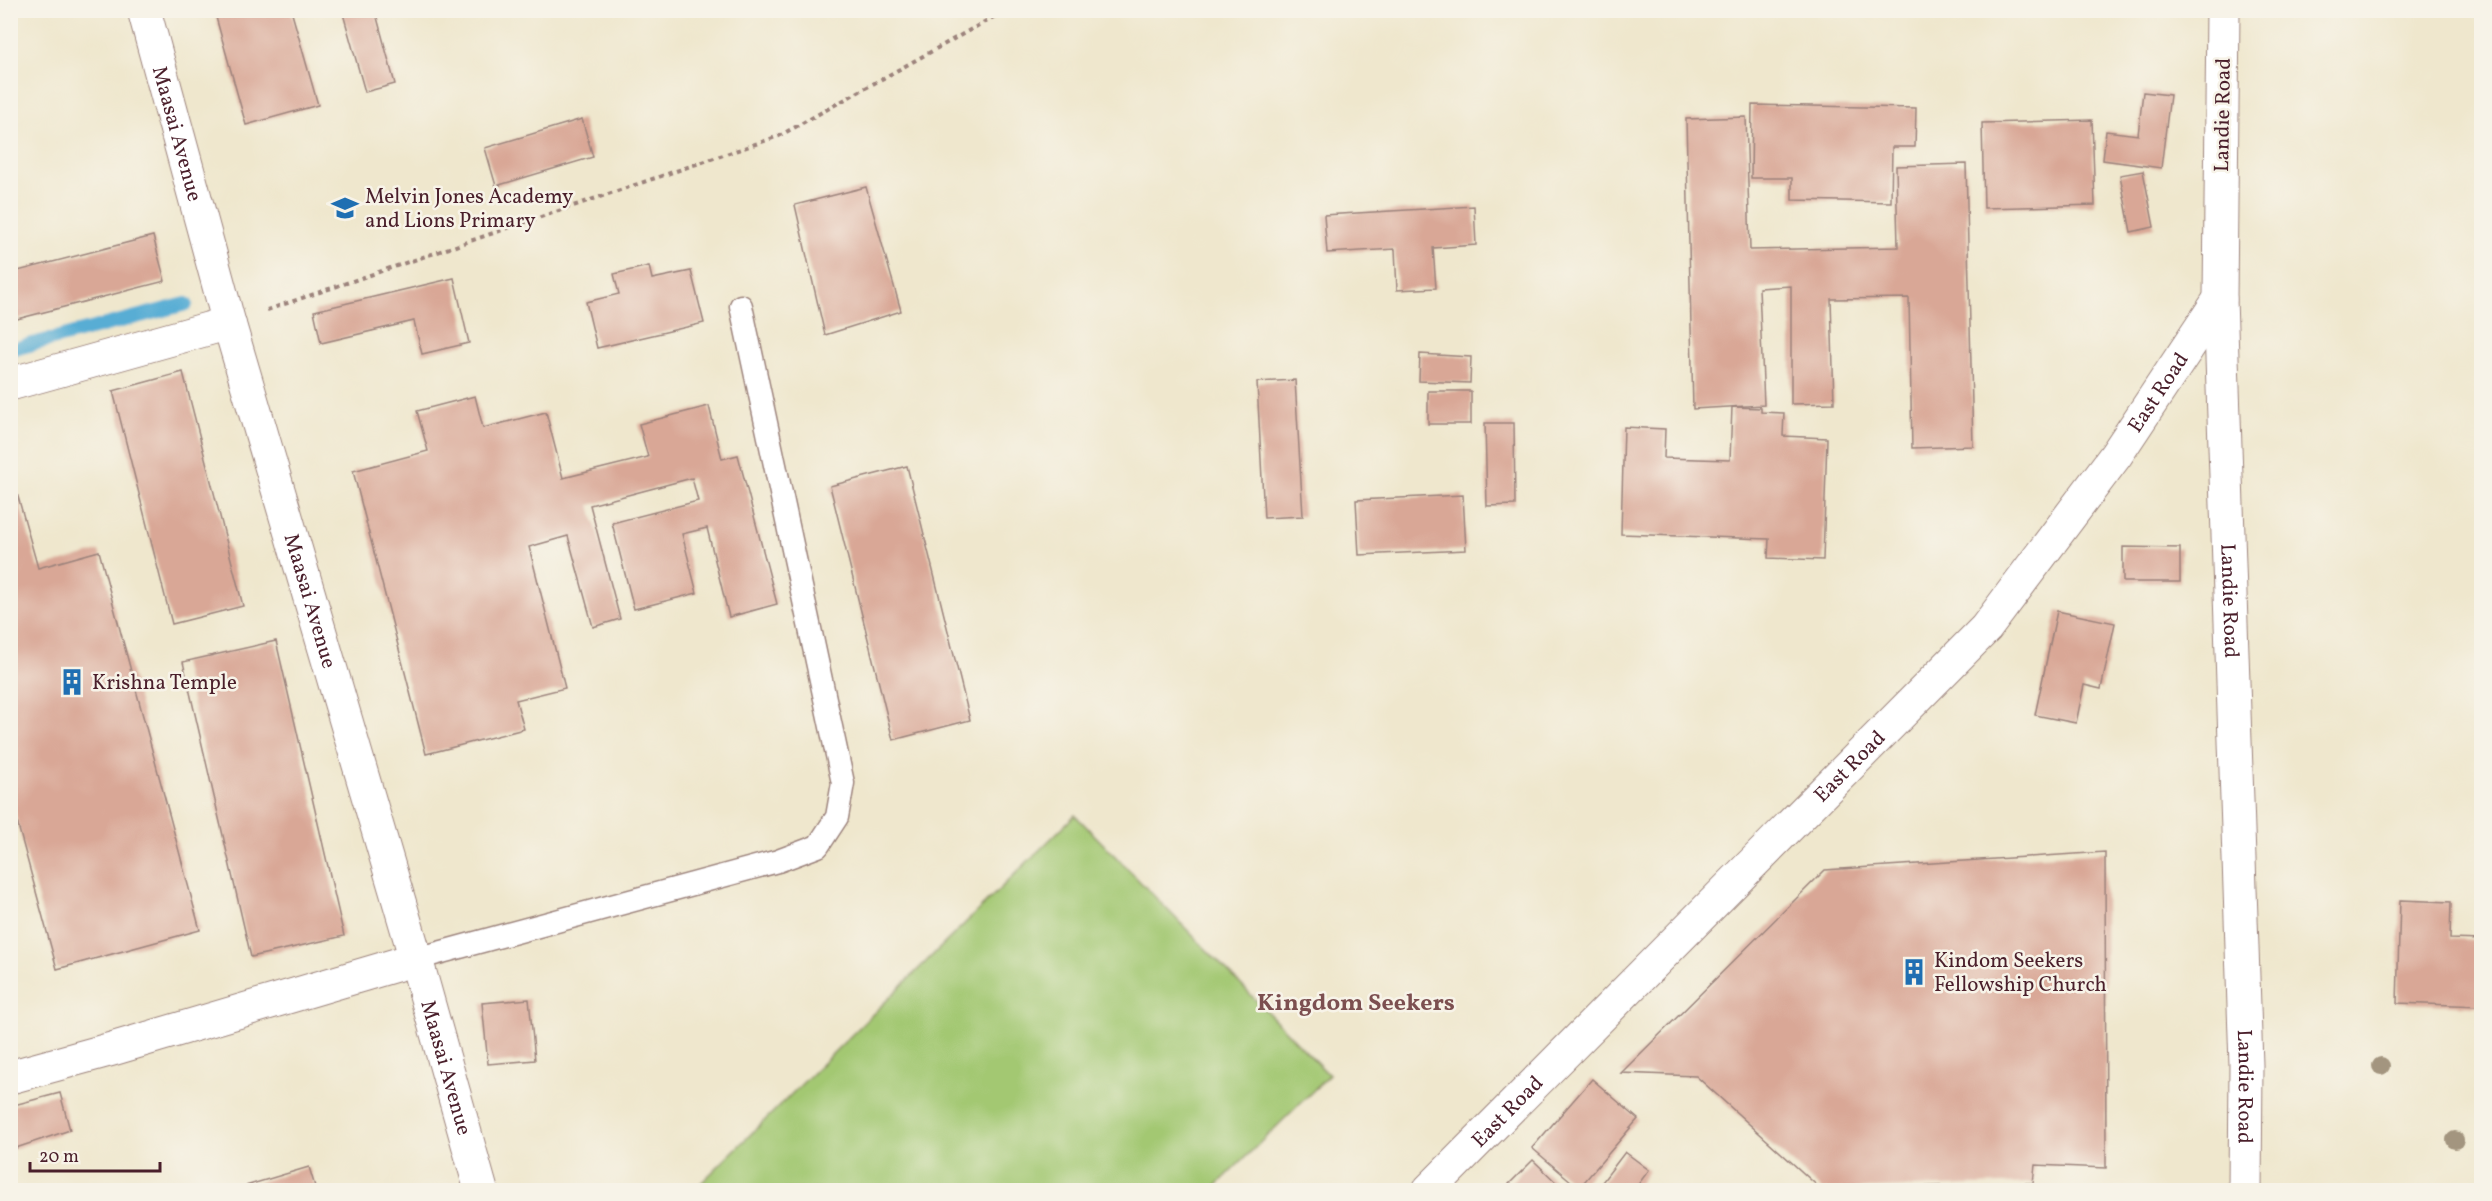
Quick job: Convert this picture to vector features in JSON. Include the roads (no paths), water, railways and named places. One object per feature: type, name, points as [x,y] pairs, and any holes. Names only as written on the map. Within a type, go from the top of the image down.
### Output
[{"type":"street","name":"Maasai Avenue","points":[[144,10],[229,322],[416,959],[481,1191]]},
{"type":"street","name":"Landie Road","points":[[2223,10],[2220,299],[2246,1053],[2245,1191]]},
{"type":"street","name":"East Road","points":[[1429,1191],[1986,628],[2116,455],[2220,299]]},
{"type":"street","points":[[10,384],[229,322]]},
{"type":"street","points":[[10,1077],[416,959]]},
{"type":"lane","points":[[416,959],[778,861],[818,846],[837,817],[843,783],[741,306]]},
{"type":"waterway","points":[[10,350],[186,304]]},
{"type":"place","name":"Melvin Jones Academy and Lions Primary","points":[[345,208]]},
{"type":"place","name":"Krishna Temple","points":[[72,682]]},
{"type":"place","name":"Kindom Seekers Fellowship Church","points":[[1914,972]]},
{"type":"district","name":"Kingdom Seekers","points":[[1356,1002]]}]
